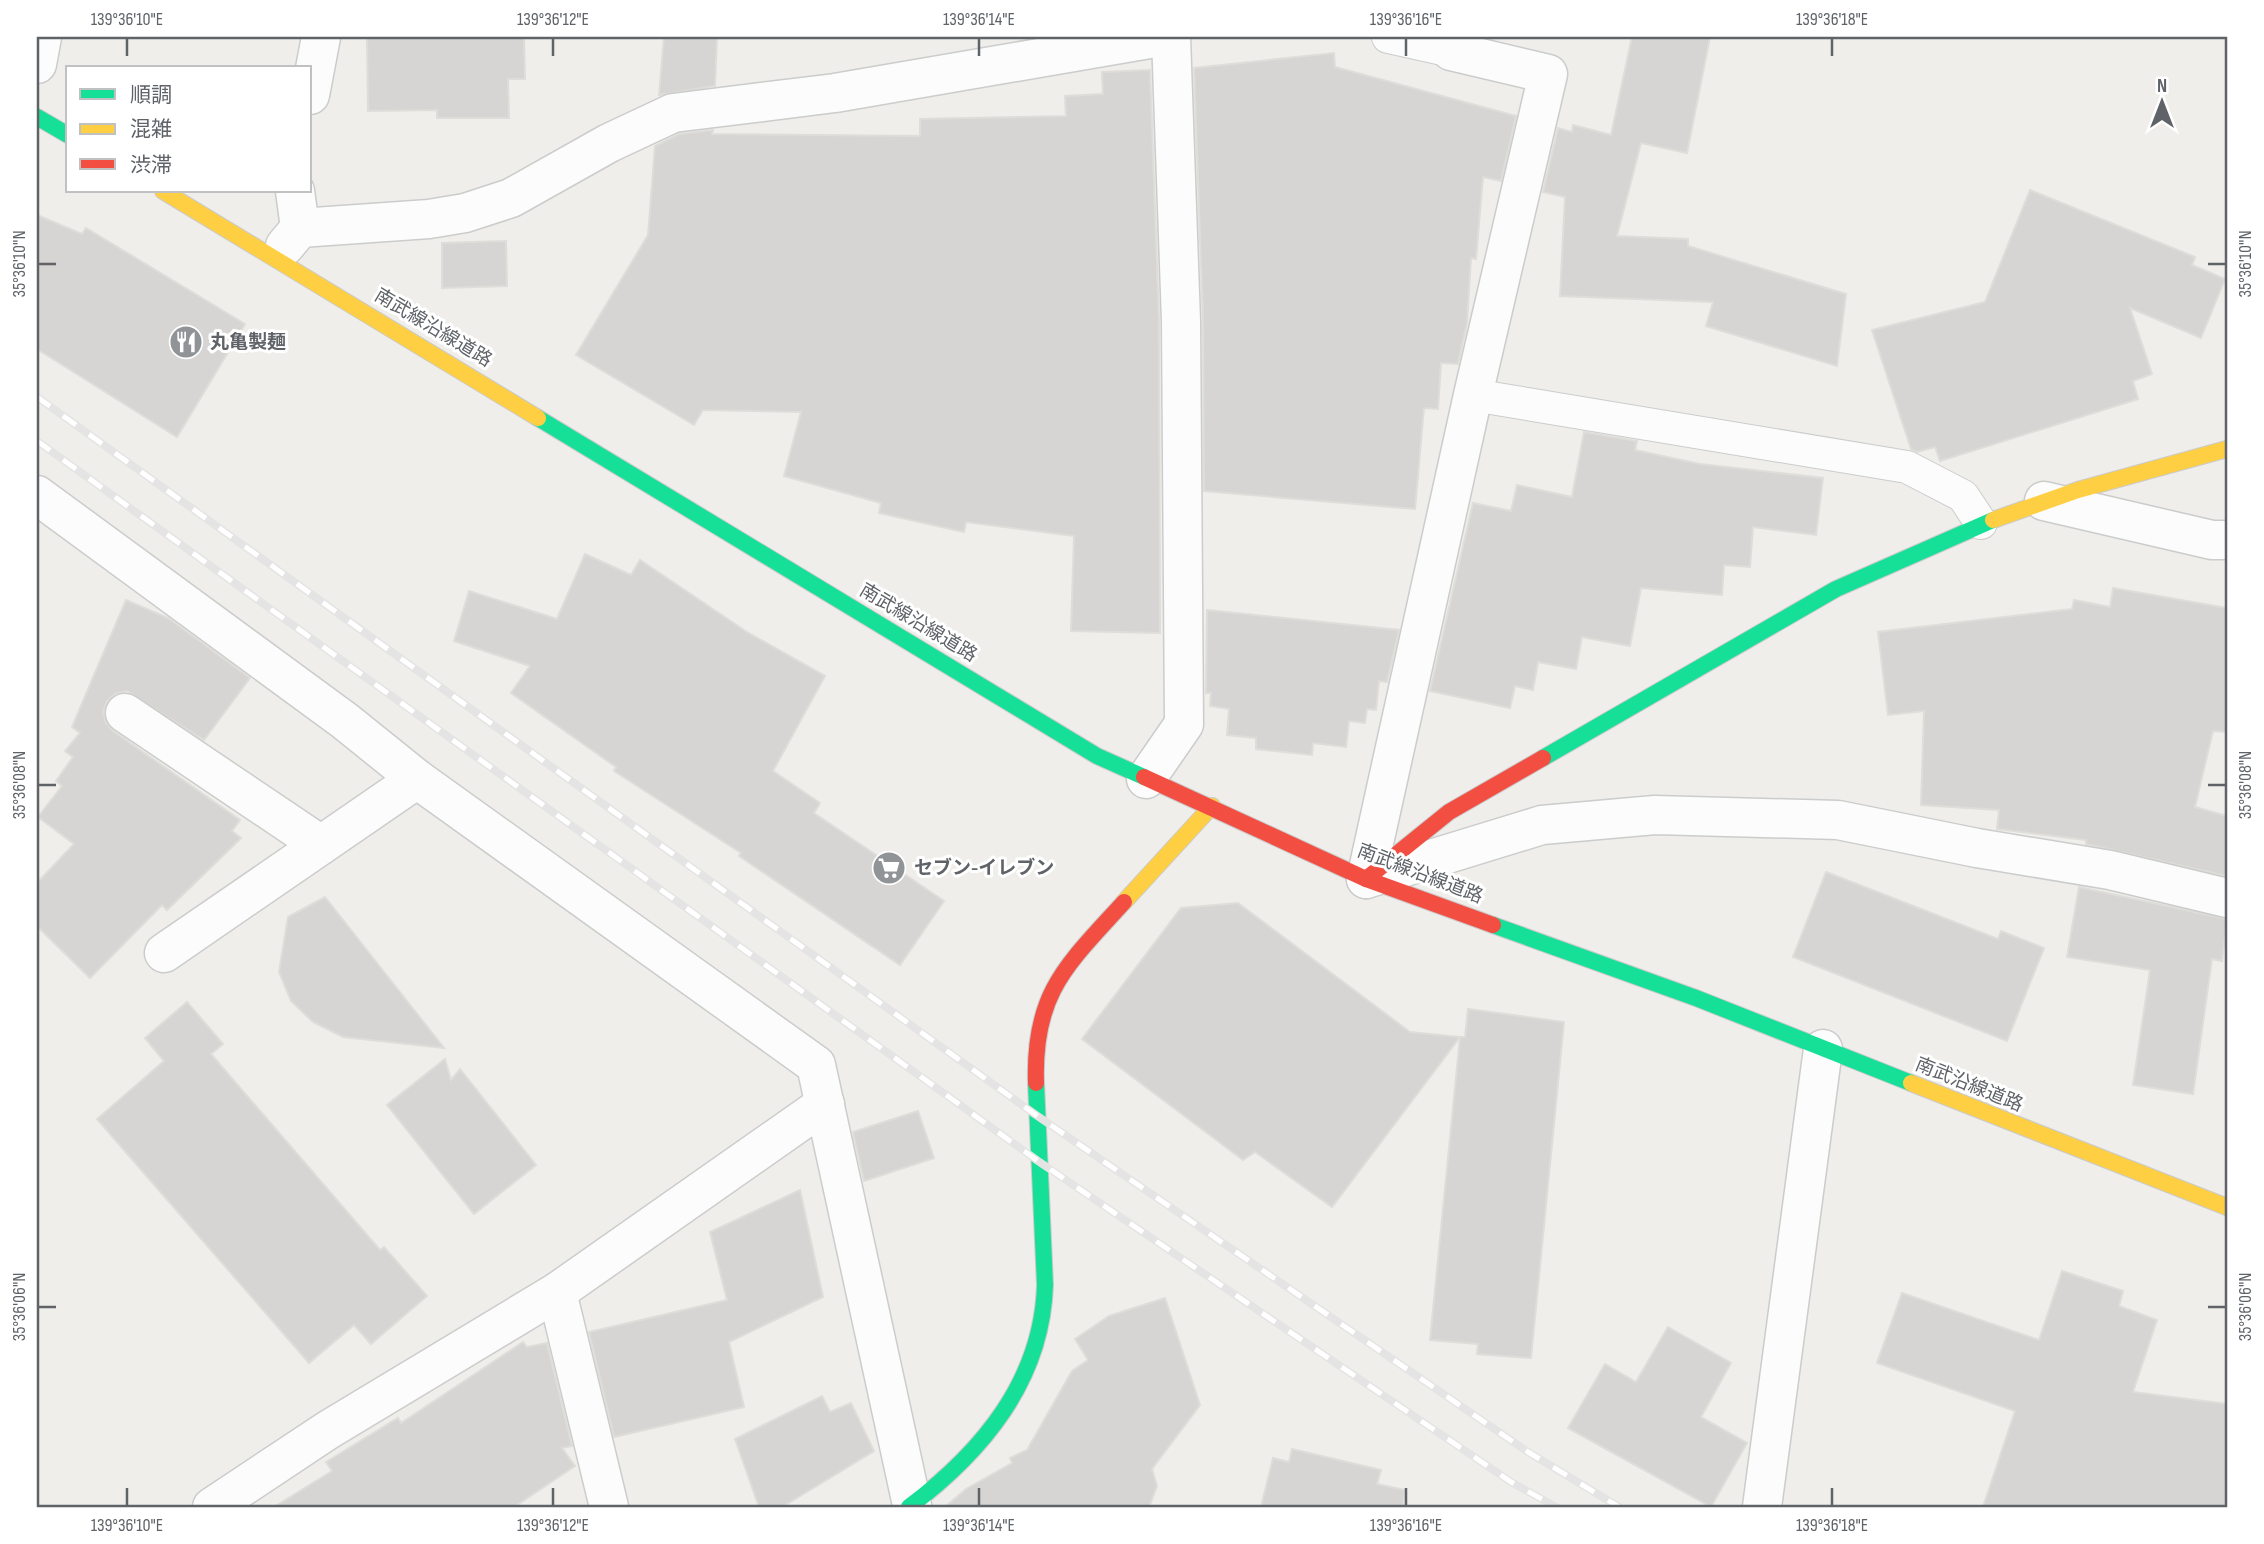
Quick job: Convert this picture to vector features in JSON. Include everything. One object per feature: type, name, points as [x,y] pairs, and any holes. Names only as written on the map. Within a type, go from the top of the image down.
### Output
[{"type":"street","points":[[37,64],[42,37]]},
{"type":"street","points":[[312,84],[321,37]]},
{"type":"street","points":[[277,258],[298,209],[429,219],[465,213],[511,198],[609,143],[674,113],[835,93],[1161,37]]},
{"type":"street","points":[[1146,779],[1184,724],[1181,321],[1171,37]]},
{"type":"street","points":[[1366,878],[1473,395],[1548,74],[1454,44]]},
{"type":"street","points":[[37,117],[66,134]]},
{"type":"street","name":"南武線沿線道路","points":[[165,192],[1097,756],[1366,878],[1696,998]]},
{"type":"street","points":[[1366,878],[1461,805],[1836,589],[1981,523],[2044,501],[2227,449]]},
{"type":"street","points":[[37,495],[345,721],[416,779],[816,1065],[910,1506],[964,1461],[1003,1414],[1030,1366],[1042,1324],[1044,1274],[1035,1058],[1039,1024],[1047,998],[1064,968],[1085,942],[1212,806]]},
{"type":"street","points":[[2044,501],[2211,540],[2227,540]]},
{"type":"street","points":[[125,713],[321,845]]},
{"type":"street","points":[[164,953],[416,779]]},
{"type":"street","points":[[1366,878],[1542,825],[1655,815],[1838,820],[1977,848],[2110,870],[2227,898]]},
{"type":"street","name":"南武沿線道路","points":[[1696,998],[2227,1207]]},
{"type":"street","points":[[1762,1507],[1823,1049]]},
{"type":"street","points":[[212,1507],[328,1430],[557,1292],[825,1104]]},
{"type":"street","points":[[557,1292],[609,1507]]},
{"type":"lane","points":[[1388,37],[1454,44]]},
{"type":"lane","points":[[1473,395],[1907,467],[1963,496],[1981,523]]},
{"type":"building","points":[[367,37],[524,37],[525,79],[508,79],[509,118],[437,118],[437,110],[368,111]]},
{"type":"building","points":[[664,37],[717,37],[715,86],[659,95]]},
{"type":"building","points":[[1632,37],[1710,37],[1687,153],[1641,143],[1617,236],[1688,239],[1688,246],[1846,294],[1837,366],[1706,326],[1713,302],[1560,296],[1565,197],[1543,192],[1558,128],[1572,132],[1573,125],[1611,135]]},
{"type":"building","points":[[1334,53],[1335,67],[1516,116],[1501,181],[1483,177],[1476,259],[1471,258],[1467,323],[1458,364],[1441,363],[1438,409],[1424,408],[1415,509],[1204,491],[1203,321],[1194,68]]},
{"type":"building","points":[[1150,70],[1159,321],[1160,633],[1071,631],[1074,536],[966,522],[964,532],[879,513],[881,503],[784,476],[801,412],[703,410],[694,425],[576,355],[648,235],[655,146],[679,134],[713,130],[712,134],[920,136],[920,119],[1066,116],[1065,96],[1103,94],[1102,72]]},
{"type":"building","points":[[2030,190],[2195,257],[2192,265],[2225,279],[2201,338],[2130,308],[2152,374],[2133,381],[2138,399],[1940,461],[1935,447],[1917,452],[1911,449],[1872,330],[1985,302]]},
{"type":"building","points":[[37,215],[82,234],[86,228],[245,324],[177,437],[37,349]]},
{"type":"building","points":[[506,241],[507,286],[442,288],[442,243]]},
{"type":"building","points":[[1584,432],[1637,441],[1635,450],[1700,464],[1823,478],[1816,535],[1753,527],[1750,567],[1724,565],[1722,595],[1641,588],[1630,646],[1582,637],[1576,669],[1538,662],[1533,690],[1515,686],[1510,708],[1430,691],[1473,503],[1511,511],[1517,485],[1572,497]]},
{"type":"building","points":[[585,554],[631,575],[640,560],[747,632],[825,676],[773,771],[820,803],[814,813],[944,901],[900,965],[739,856],[741,853],[614,771],[616,767],[511,693],[530,666],[454,641],[469,591],[557,619]]},
{"type":"building","points":[[2113,588],[2227,608],[2227,732],[2213,731],[2195,807],[2227,816],[2227,876],[2086,844],[2086,840],[1997,829],[1999,810],[1921,805],[1924,711],[1888,715],[1878,632],[2072,609],[2074,600],[2110,607]]},
{"type":"building","points":[[126,600],[168,618],[250,678],[204,740],[127,691],[115,694],[107,701],[103,712],[106,723],[113,731],[240,820],[232,831],[241,838],[167,910],[162,905],[90,978],[37,926],[37,883],[74,844],[38,817],[62,786],[56,781],[73,757],[65,751],[80,733],[72,727]]},
{"type":"building","points":[[1207,610],[1399,630],[1387,682],[1379,681],[1376,710],[1367,709],[1365,723],[1349,721],[1346,747],[1313,743],[1312,755],[1256,749],[1256,738],[1227,735],[1229,709],[1210,706],[1211,693],[1206,693]]},
{"type":"building","points":[[1826,872],[1998,939],[2001,931],[2044,948],[2007,1041],[1793,957]]},
{"type":"building","points":[[2079,887],[2227,919],[2222,961],[2212,959],[2193,1094],[2133,1085],[2150,970],[2067,957]]},
{"type":"building","points":[[325,897],[444,1048],[343,1037],[313,1022],[291,1001],[279,972],[288,917]]},
{"type":"building","points":[[1238,903],[1410,1032],[1460,1037],[1332,1207],[1255,1152],[1243,1160],[1082,1039],[1181,908]]},
{"type":"building","points":[[187,1002],[223,1044],[211,1054],[380,1250],[384,1247],[427,1296],[371,1344],[354,1325],[309,1363],[97,1119],[164,1061],[145,1038]]},
{"type":"building","points":[[1468,1009],[1564,1022],[1531,1358],[1477,1354],[1478,1344],[1430,1340],[1460,1037],[1465,1037]]},
{"type":"building","points":[[445,1059],[451,1080],[460,1069],[536,1165],[474,1214],[387,1105]]},
{"type":"building","points":[[918,1111],[934,1158],[864,1181],[853,1132]]},
{"type":"building","points":[[800,1190],[823,1297],[729,1342],[744,1407],[614,1437],[589,1332],[727,1300],[710,1232]]},
{"type":"building","points":[[2062,1271],[2123,1291],[2119,1306],[2157,1320],[2133,1392],[2227,1404],[2227,1507],[1983,1507],[2015,1411],[1877,1363],[1902,1293],[2039,1340]]},
{"type":"building","points":[[1165,1298],[1200,1405],[1152,1469],[1157,1486],[1149,1507],[945,1507],[966,1489],[1012,1463],[1010,1458],[1027,1450],[1072,1371],[1088,1360],[1075,1339],[1109,1316]]},
{"type":"building","points":[[1668,1327],[1731,1363],[1701,1417],[1747,1443],[1711,1507],[1568,1428],[1605,1364],[1636,1382]]},
{"type":"building","points":[[523,1342],[527,1347],[547,1343],[572,1446],[562,1448],[575,1466],[514,1507],[274,1507],[332,1471],[326,1462],[398,1418],[401,1423]]},
{"type":"building","points":[[822,1396],[830,1412],[851,1403],[874,1451],[782,1507],[759,1507],[735,1439]]},
{"type":"building","points":[[1292,1449],[1381,1470],[1377,1484],[1405,1490],[1403,1507],[1261,1507],[1273,1458],[1289,1462]]},
{"type":"railway","points":[[37,397],[1036,1115],[1528,1452],[1619,1507]]},
{"type":"railway","points":[[37,441],[1038,1161],[1511,1482],[1556,1507]]},
{"type":"traffic: fast","points":[[37,117],[66,134]]},
{"type":"traffic: fast","points":[[538,418],[1097,756],[1144,777]]},
{"type":"traffic: fast","points":[[1543,758],[1836,589],[1993,520]]},
{"type":"traffic: fast","points":[[1493,925],[1696,998],[1911,1083]]},
{"type":"traffic: fast","points":[[909,1507],[961,1463],[983,1438],[1020,1383],[1033,1352],[1041,1320],[1045,1285],[1036,1083]]},
{"type":"traffic: slow","points":[[165,192],[538,418]]},
{"type":"traffic: slow","points":[[1993,520],[2078,490],[2227,449]]},
{"type":"traffic: slow","points":[[1124,902],[1212,806]]},
{"type":"traffic: slow","points":[[1911,1083],[2227,1207]]},
{"type":"traffic: jam","points":[[1366,879],[1449,812],[1543,758]]},
{"type":"traffic: jam","points":[[1144,777],[1366,879],[1493,925]]},
{"type":"traffic: jam","points":[[1036,1083],[1040,1025],[1047,1002],[1070,963],[1124,902]]},
{"type":"place","name":"丸亀製麺","points":[[186,342]]},
{"type":"place","name":"セブン-イレブン","points":[[889,868]]}]
